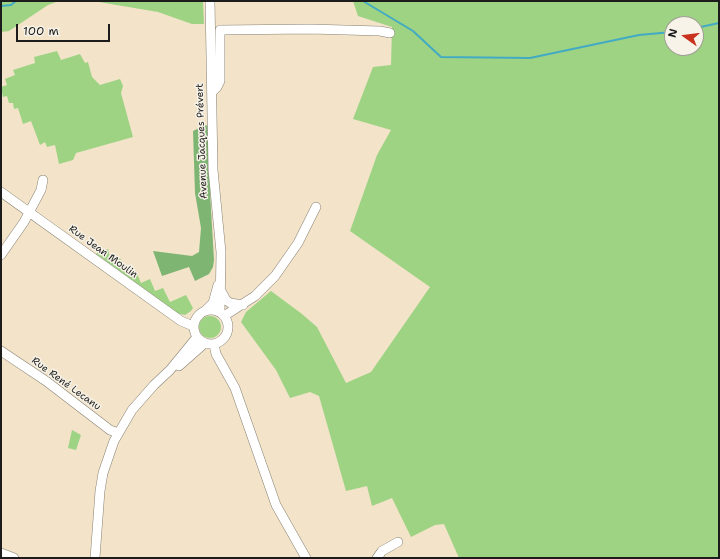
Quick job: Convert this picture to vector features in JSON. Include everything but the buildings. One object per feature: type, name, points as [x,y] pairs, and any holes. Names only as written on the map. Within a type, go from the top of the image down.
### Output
[{"type":"street","name":"Avenue Jacques Prévert","points":[[210,1],[212,170],[221,252],[220,284],[222,314]]},
{"type":"street","points":[[212,92],[220,81],[220,30],[310,29],[380,31],[390,33]]},
{"type":"street","points":[[1,255],[29,212],[41,190],[42,180]]},
{"type":"street","name":"Rue Jean Moulin","points":[[1,192],[181,321],[194,326]]},
{"type":"street","points":[[306,558],[276,505],[235,388],[209,343],[197,337],[194,326],[198,316],[206,310],[222,314],[243,305],[270,281],[289,258],[305,232],[316,207]]},
{"type":"street","name":"Avenue Jacques Prévert","points":[[206,310],[213,303],[220,284]]},
{"type":"street","points":[[220,284],[226,300],[235,305],[243,305]]},
{"type":"street","points":[[170,370],[182,365],[209,343],[223,339],[227,331],[222,314]]},
{"type":"street","points":[[95,558],[100,491],[103,473],[118,433],[141,399],[170,370],[197,337]]},
{"type":"street","name":"Rue René Lecanu","points":[[1,351],[46,382],[110,430],[118,433]]},
{"type":"street","points":[[377,558],[382,551],[398,542]]},
{"type":"street","points":[[1,553],[14,558]]},
{"type":"green space","points":[[1,1],[59,1],[48,5],[9,31],[1,32]]},
{"type":"green space","points":[[93,1],[203,1],[204,24],[192,24],[158,12]]},
{"type":"green space","points":[[353,1],[719,1],[719,558],[459,558],[444,524],[435,525],[411,537],[392,498],[372,506],[367,486],[346,491],[319,396],[310,392],[290,398],[276,370],[241,322],[246,312],[271,291],[317,327],[346,383],[371,372],[430,287],[350,231],[377,155],[391,130],[353,119],[373,67],[391,65],[392,27],[358,16]]},
{"type":"green space","points":[[57,51],[61,60],[80,54],[85,63],[88,62],[92,77],[100,85],[120,79],[123,86],[121,93],[133,137],[76,153],[73,160],[59,164],[55,145],[47,147],[45,142],[40,145],[31,121],[23,124],[18,108],[14,109],[13,103],[9,103],[7,96],[3,97],[1,87],[7,85],[5,79],[15,75],[13,70],[35,63],[34,57]]},
{"type":"green space","points":[[205,125],[209,126],[213,267],[209,274],[195,281],[189,267],[162,276],[153,251],[192,256],[199,252],[201,228],[195,193],[193,131]]},
{"type":"green space","points":[[108,249],[111,261],[120,258],[127,274],[136,271],[141,283],[150,279],[155,291],[163,288],[170,302],[186,295],[193,308],[191,311],[185,315],[176,313],[96,254],[100,250],[100,252]]},
{"type":"green space","points":[[210,316],[218,319],[221,327],[218,335],[210,338],[202,335],[199,327],[202,319]]},
{"type":"green space","points":[[72,430],[81,435],[76,450],[68,448]]},
{"type":"waterway","points":[[1,6],[11,5],[16,1]]},
{"type":"waterway","points":[[363,1],[413,31],[441,57],[530,58],[639,35],[664,33]]},
{"type":"waterway","points":[[704,26],[719,23]]}]
